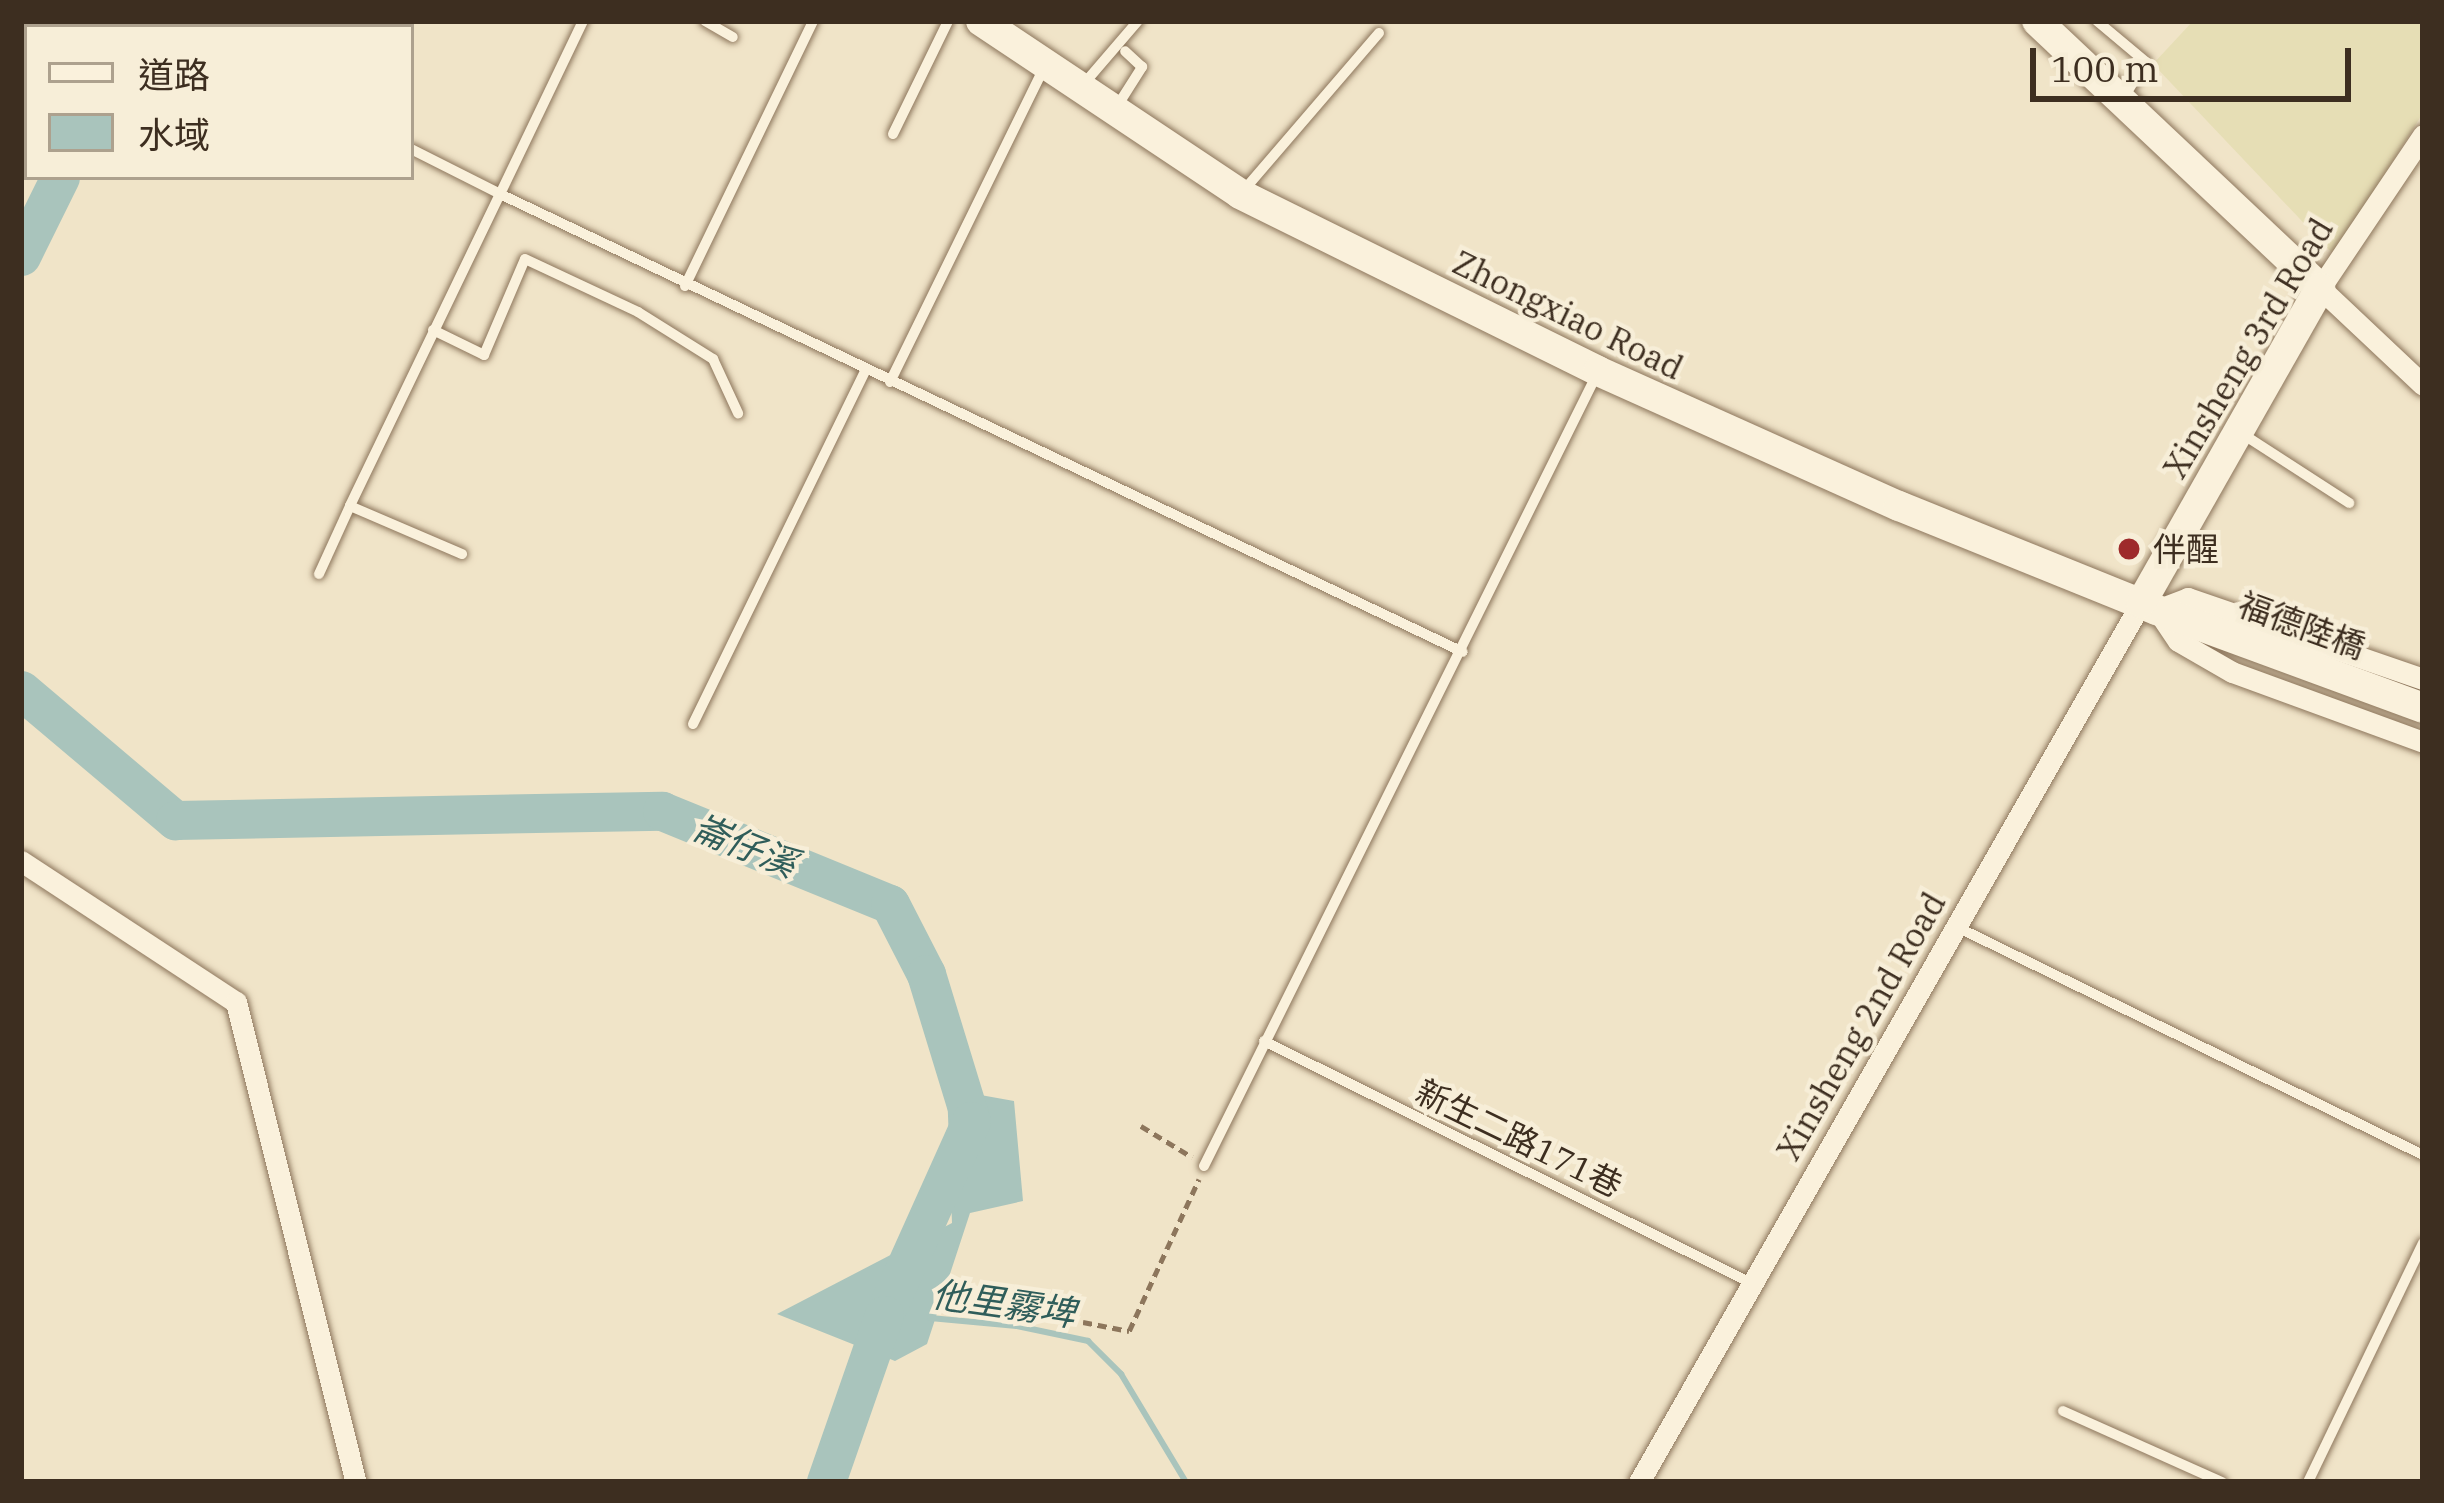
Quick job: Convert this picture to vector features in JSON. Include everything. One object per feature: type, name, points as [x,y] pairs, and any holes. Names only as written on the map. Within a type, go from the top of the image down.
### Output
[{"type":"main road","name":"Zhongxiao Road","points":[[981,21],[1240,194],[1598,371],[1899,506],[2149,607]]},
{"type":"main road","points":[[2037,21],[2320,288]]},
{"type":"main road","name":"Xinsheng 3rd Road","points":[[2149,607],[2239,431],[2320,288]]},
{"type":"main road","name":"福德陸橋","points":[[2149,607],[2423,707]]},
{"type":"street","name":"Xinsheng 3rd Road","points":[[2320,288],[2423,135]]},
{"type":"street","points":[[2320,288],[2423,386]]},
{"type":"street","name":"Zhongxiao Road","points":[[2423,680],[2188,598],[2149,607],[2178,641],[2233,672],[2423,742]]},
{"type":"street","name":"Xinsheng 2nd Road","points":[[1639,1482],[1957,926],[2149,607]]},
{"type":"street","points":[[21,861],[236,1002],[356,1482]]},
{"type":"lane","points":[[319,574],[584,21]]},
{"type":"lane","points":[[705,21],[733,37]]},
{"type":"lane","points":[[685,286],[813,21]]},
{"type":"lane","points":[[893,134],[948,21]]},
{"type":"lane","points":[[1080,88],[1138,21]]},
{"type":"lane","points":[[2097,21],[2146,62],[2122,100]]},
{"type":"lane","points":[[1240,194],[1379,33]]},
{"type":"lane","points":[[1114,110],[1142,67],[1125,51]]},
{"type":"lane","points":[[890,382],[1045,65]]},
{"type":"lane","points":[[414,151],[685,286],[1462,652]]},
{"type":"lane","points":[[433,330],[484,355],[525,259],[638,311],[713,359],[738,413]]},
{"type":"lane","points":[[693,724],[865,370]]},
{"type":"lane","points":[[1204,1166],[1598,371]]},
{"type":"lane","points":[[2239,431],[2348,503]]},
{"type":"lane","points":[[350,506],[462,554]]},
{"type":"lane","points":[[1957,926],[2423,1155]]},
{"type":"lane","name":"新生二路171巷","points":[[1264,1041],[1751,1283]]},
{"type":"lane","points":[[2308,1482],[2423,1243]]},
{"type":"lane","points":[[2063,1411],[2222,1482]]},
{"type":"path","points":[[1083,1322],[1129,1331],[1204,1166],[1141,1126]]},
{"type":"shaded area","points":[[2193,21],[2423,21],[2423,113],[2334,255],[2153,64]]},
{"type":"water","points":[[947,1089],[1014,1101],[1023,1201],[970,1213],[927,1344],[895,1361],[777,1314],[952,1223]]},
{"type":"waterway","name":"崙仔溪","points":[[21,256],[59,180]]},
{"type":"waterway","name":"崙仔溪","points":[[21,690],[175,820],[662,811],[890,904],[926,974],[971,1121],[884,1315],[826,1482]]},
{"type":"waterway","name":"他里霧埤","points":[[930,1318],[1017,1326],[1088,1341],[1121,1374],[1186,1482]]},
{"type":"place","name":"伴醒","points":[[2129,549]]}]
